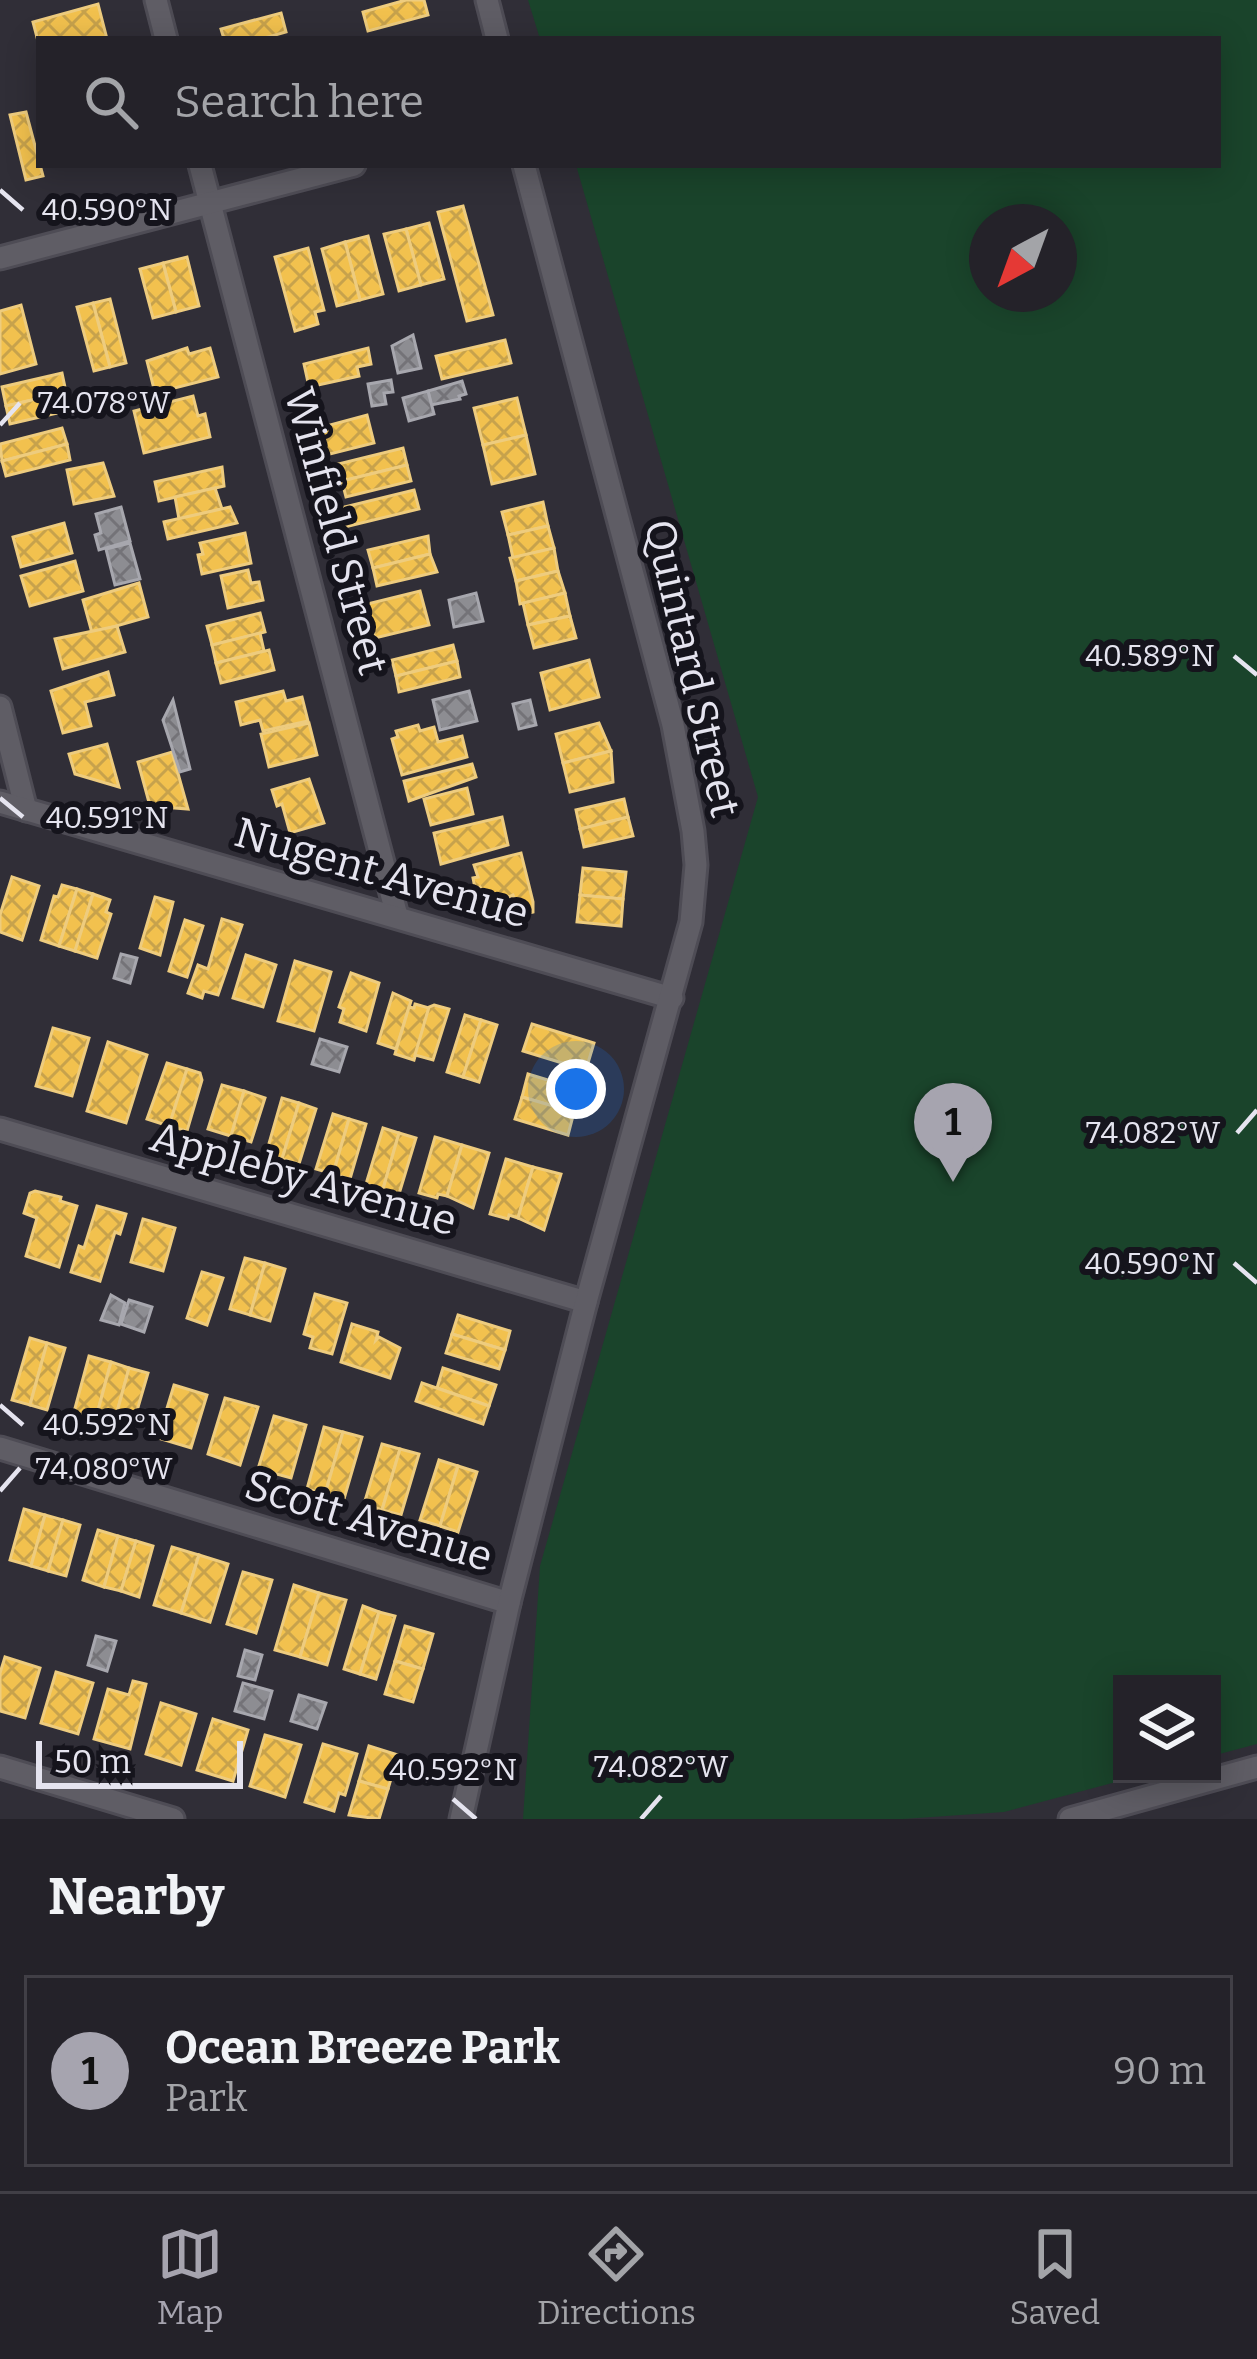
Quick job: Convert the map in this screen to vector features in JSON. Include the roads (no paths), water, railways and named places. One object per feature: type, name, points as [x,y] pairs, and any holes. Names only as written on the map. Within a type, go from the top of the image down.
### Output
[{"type":"street","points":[[156,0],[165,36]]},
{"type":"street","points":[[487,0],[496,36]]},
{"type":"street","name":"Winfield Street","points":[[201,168],[397,916]]},
{"type":"street","points":[[0,258],[343,168]]},
{"type":"street","name":"Quintard Street","points":[[461,1819],[509,1603],[586,1302],[684,957],[696,865],[686,784],[525,168]]},
{"type":"street","points":[[0,707],[26,810]]},
{"type":"street","name":"Nugent Avenue","points":[[0,802],[672,998]]},
{"type":"street","name":"Appleby Avenue","points":[[0,1130],[586,1302]]},
{"type":"street","name":"Scott Avenue","points":[[0,1448],[509,1603]]},
{"type":"street","points":[[0,1767],[173,1819]]},
{"type":"street","points":[[1070,1819],[1257,1767]]},
{"type":"place","name":"Ocean Breeze Park","points":[[953,1182]]}]
